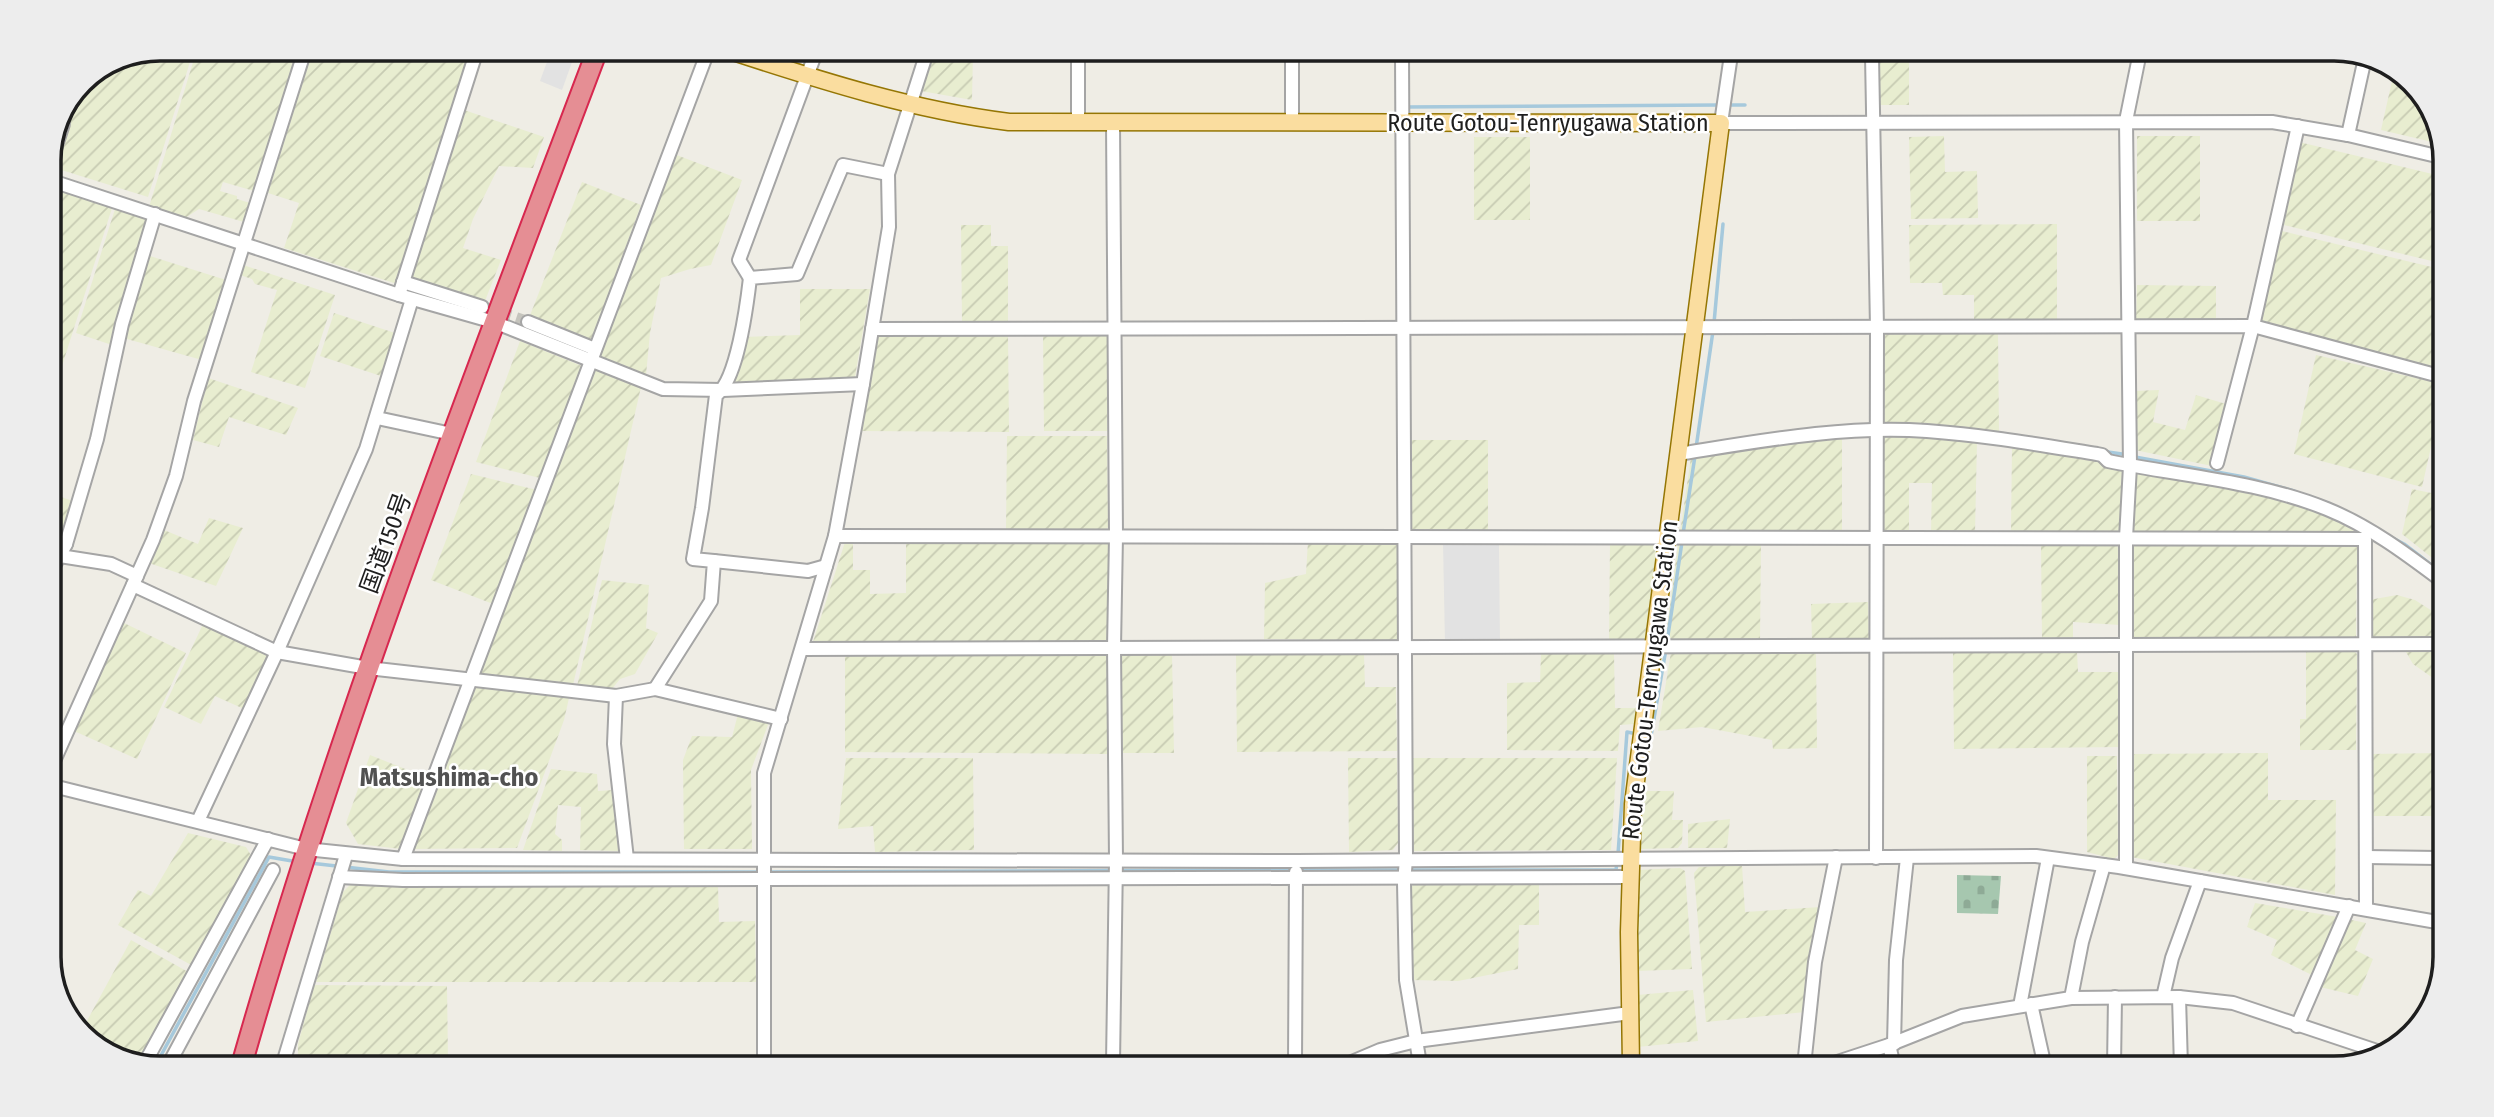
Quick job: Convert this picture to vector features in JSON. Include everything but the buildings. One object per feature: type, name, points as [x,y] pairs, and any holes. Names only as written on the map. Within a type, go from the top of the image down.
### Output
[{"type":"highway","name":"国道150号","points":[[244,1056],[306,849],[392,596],[452,434],[488,314],[593,61]]},
{"type":"main road","name":"Route Gotou-Tenryugawa Station","points":[[761,61],[911,106],[1009,122],[1721,123],[1639,745],[1629,859],[1631,1056]]},
{"type":"street","points":[[61,745],[135,581],[176,476],[194,401],[302,61]]},
{"type":"street","points":[[401,288],[473,61]]},
{"type":"street","points":[[403,859],[704,61]]},
{"type":"street","points":[[813,61],[739,260],[750,278],[747,310],[740,342],[723,390],[716,395],[693,559],[808,571],[826,566]]},
{"type":"street","points":[[764,1056],[764,773],[835,536],[889,227],[888,174],[925,61]]},
{"type":"street","points":[[1078,61],[1078,122]]},
{"type":"street","points":[[1292,123],[1293,61]]},
{"type":"street","points":[[1402,61],[1406,981],[1419,1056]]},
{"type":"street","points":[[1730,61],[1721,123],[2272,122],[2348,135],[2433,155]]},
{"type":"street","points":[[1872,61],[1877,328],[1876,858]]},
{"type":"street","points":[[2126,868],[2126,538],[2130,466],[2126,121],[2138,61]]},
{"type":"street","points":[[2348,135],[2363,66]]},
{"type":"street","points":[[1113,123],[1116,536],[1113,1056]]},
{"type":"street","points":[[2217,463],[2253,327],[2298,126]]},
{"type":"street","points":[[750,278],[797,274],[843,165],[888,174]]},
{"type":"street","points":[[61,184],[244,244],[488,314],[593,355]]},
{"type":"street","points":[[61,554],[97,439],[122,324],[155,214]]},
{"type":"street","points":[[401,288],[412,299],[488,314]]},
{"type":"street","points":[[198,821],[277,652],[366,449],[412,299]]},
{"type":"street","points":[[528,322],[663,389],[723,390],[863,384]]},
{"type":"street","points":[[872,329],[2253,327],[2433,375]]},
{"type":"street","points":[[377,418],[452,434]]},
{"type":"street","points":[[1678,454],[1786,438],[1876,430],[1927,431],[2035,444],[2102,455],[2108,461],[2130,466],[2254,486],[2327,509],[2401,549],[2433,574]]},
{"type":"street","points":[[835,536],[2365,539],[2366,909]]},
{"type":"street","points":[[63,550],[111,564],[135,581],[277,652],[368,668],[616,696],[654,689],[780,719]]},
{"type":"street","points":[[654,689],[711,601],[714,561]]},
{"type":"street","points":[[802,649],[2433,644]]},
{"type":"street","points":[[616,696],[614,744],[627,859]]},
{"type":"street","points":[[61,788],[306,849],[403,859],[627,859],[764,870],[1116,877],[1629,877]]},
{"type":"street","points":[[149,1055],[268,839]]},
{"type":"street","points":[[285,1056],[346,855]]},
{"type":"street","points":[[1805,1056],[1815,962],[1836,857]]},
{"type":"street","points":[[2365,857],[2433,858]]},
{"type":"street","points":[[1893,1056],[1896,960],[1907,858]]},
{"type":"street","points":[[339,877],[403,880],[1116,860],[2048,858],[2126,868],[2433,921]]},
{"type":"street","points":[[2042,1056],[2026,1005],[2048,858]]},
{"type":"street","points":[[1295,1056],[1296,861]]},
{"type":"street","points":[[2071,998],[2082,942],[2104,865]]},
{"type":"street","points":[[173,1056],[273,870]]},
{"type":"street","points":[[2163,997],[2172,958],[2200,881]]},
{"type":"street","points":[[232,904],[250,914]]},
{"type":"street","points":[[2297,1026],[2349,906]]},
{"type":"street","points":[[1855,1056],[1962,1016],[2071,998],[2115,997],[2179,997],[2233,1003],[2370,1048]]},
{"type":"street","points":[[2114,1056],[2115,997]]},
{"type":"street","points":[[2179,997],[2181,1056]]},
{"type":"street","points":[[1366,1056],[1416,1041],[1630,1013]]},
{"type":"green space","points":[[190,61],[148,197],[61,170],[64,137],[82,100],[95,86],[111,75],[141,63]]},
{"type":"green space","points":[[193,61],[296,61],[254,191],[223,182],[220,191],[250,203],[244,222],[199,209],[185,218],[149,207]]},
{"type":"green space","points":[[310,61],[467,61],[398,280],[394,283],[284,248],[299,203],[268,193]]},
{"type":"green space","points":[[930,61],[973,61],[972,100],[921,91]]},
{"type":"green space","points":[[1877,61],[1909,61],[1909,105],[1877,105]]},
{"type":"green space","points":[[2392,81],[2404,90],[2419,111],[2430,142],[2381,130]]},
{"type":"green space","points":[[464,110],[544,137],[533,168],[499,166],[473,219],[463,248],[501,260],[485,301],[416,280],[411,274]]},
{"type":"green space","points":[[1944,136],[1945,172],[1977,171],[1978,218],[1911,219],[1909,137]]},
{"type":"green space","points":[[2137,136],[2200,136],[2200,221],[2137,221]]},
{"type":"green space","points":[[1474,137],[1530,137],[1530,220],[1474,220]]},
{"type":"green space","points":[[2299,142],[2433,174],[2433,261],[2280,224]]},
{"type":"green space","points":[[674,154],[742,180],[711,265],[661,278],[650,333],[646,375],[643,377],[600,360],[598,353]]},
{"type":"green space","points":[[582,182],[641,205],[592,340],[529,318]]},
{"type":"green space","points":[[61,191],[112,208],[61,369]]},
{"type":"green space","points":[[115,209],[148,222],[112,345],[76,333]]},
{"type":"green space","points":[[2057,224],[2057,321],[1974,321],[1974,295],[1943,295],[1942,283],[1910,283],[1909,225]]},
{"type":"green space","points":[[961,225],[991,225],[991,246],[1008,246],[1008,322],[962,323]]},
{"type":"green space","points":[[2278,230],[2433,267],[2433,370],[2256,329]]},
{"type":"green space","points":[[150,256],[226,280],[202,360],[127,339],[128,324]]},
{"type":"green space","points":[[243,265],[335,295],[305,388],[251,372],[277,290],[255,284],[252,279],[240,275]]},
{"type":"green space","points":[[2137,285],[2216,286],[2216,320],[2136,321]]},
{"type":"green space","points":[[800,289],[870,289],[855,377],[852,381],[727,385],[744,337],[800,335]]},
{"type":"green space","points":[[334,313],[398,334],[384,377],[320,356]]},
{"type":"green space","points":[[1998,332],[1999,434],[1879,424],[1879,333]]},
{"type":"green space","points":[[1102,333],[1108,338],[1107,431],[1044,431],[1043,334]]},
{"type":"green space","points":[[876,335],[1008,335],[1009,432],[860,431]]},
{"type":"green space","points":[[520,341],[582,366],[540,478],[476,462]]},
{"type":"green space","points":[[2316,355],[2433,382],[2433,438],[2422,487],[2294,454]]},
{"type":"green space","points":[[594,368],[641,387],[573,685],[482,675],[479,670]]},
{"type":"green space","points":[[208,378],[298,408],[286,435],[229,417],[219,447],[193,440]]},
{"type":"green space","points":[[2159,390],[2153,422],[2185,430],[2196,395],[2226,404],[2212,466],[2135,450],[2134,391]]},
{"type":"green space","points":[[1883,434],[1977,442],[1975,533],[1931,533],[1932,483],[1909,483],[1909,533],[1882,534],[1879,439]]},
{"type":"green space","points":[[1007,436],[1107,436],[1108,527],[1104,532],[1006,531]]},
{"type":"green space","points":[[1842,439],[1842,533],[1680,533],[1691,457],[1789,443]]},
{"type":"green space","points":[[1411,440],[1488,440],[1488,530],[1412,529],[1407,525],[1408,445]]},
{"type":"green space","points":[[2012,446],[2095,459],[2104,465],[2118,468],[2122,472],[2120,529],[2116,533],[2011,532]]},
{"type":"green space","points":[[2138,471],[2253,490],[2323,514],[2358,533],[2135,532],[2135,474]]},
{"type":"green space","points":[[471,474],[537,490],[493,604],[431,580]]},
{"type":"green space","points":[[2412,489],[2433,493],[2433,559],[2402,534]]},
{"type":"green space","points":[[61,497],[73,501],[61,534]]},
{"type":"green space","points":[[209,518],[243,528],[216,586],[149,563],[164,530],[198,544]]},
{"type":"green space","points":[[1105,541],[1108,544],[1108,639],[1105,641],[813,642],[845,542],[853,542],[853,570],[870,570],[870,594],[906,593],[906,542]]},
{"type":"green space","points":[[1308,541],[1397,541],[1398,641],[1264,639],[1265,583],[1306,574]]},
{"type":"green space","points":[[1610,541],[1658,543],[1645,640],[1609,641]]},
{"type":"green space","points":[[1761,544],[1760,640],[1665,641],[1678,545]]},
{"type":"green space","points":[[2113,544],[2118,547],[2120,625],[2073,622],[2073,641],[2042,640],[2041,545]]},
{"type":"green space","points":[[2354,544],[2357,547],[2354,640],[2134,640],[2131,637],[2131,548],[2134,545]]},
{"type":"green space","points":[[602,580],[649,585],[646,628],[658,633],[635,674],[620,679],[611,690],[577,686]]},
{"type":"green space","points":[[2397,595],[2415,600],[2433,612],[2433,639],[2371,639],[2369,600]]},
{"type":"green space","points":[[1868,602],[1869,640],[1812,641],[1811,604]]},
{"type":"green space","points":[[122,622],[186,653],[137,759],[74,731]]},
{"type":"green space","points":[[204,622],[271,656],[244,709],[215,696],[201,724],[164,707]]},
{"type":"green space","points":[[2353,650],[2357,654],[2356,750],[2300,750],[2300,719],[2306,719],[2306,651]]},
{"type":"green space","points":[[1816,651],[1817,748],[1773,749],[1772,740],[1702,727],[1658,731],[1671,652]]},
{"type":"green space","points":[[2077,651],[2078,672],[2118,672],[2119,747],[1954,749],[1953,653]]},
{"type":"green space","points":[[2406,652],[2433,652],[2433,678],[2413,664]]},
{"type":"green space","points":[[1614,653],[1615,708],[1637,708],[1634,724],[1620,725],[1618,751],[1507,750],[1507,683],[1540,682],[1541,654]]},
{"type":"green space","points":[[845,654],[1103,654],[1109,658],[1107,754],[845,752]]},
{"type":"green space","points":[[1172,654],[1174,753],[1119,753],[1118,660],[1121,655]]},
{"type":"green space","points":[[1364,654],[1365,687],[1396,687],[1397,751],[1237,752],[1236,655]]},
{"type":"green space","points":[[478,685],[569,698],[564,720],[517,848],[413,849],[471,690]]},
{"type":"green space","points":[[738,714],[769,722],[751,770],[752,849],[684,849],[683,760],[692,736],[732,737]]},
{"type":"green space","points":[[2268,753],[2268,800],[2336,800],[2335,895],[2131,857],[2132,754]]},
{"type":"green space","points":[[2433,753],[2433,816],[2369,816],[2369,754]]},
{"type":"green space","points":[[370,755],[428,778],[401,849],[358,844],[346,823]]},
{"type":"green space","points":[[2087,756],[2117,756],[2118,855],[2114,859],[2087,852]]},
{"type":"green space","points":[[846,758],[973,758],[974,850],[875,852],[873,826],[838,829]]},
{"type":"green space","points":[[1348,758],[1397,758],[1398,843],[1393,850],[1349,852]]},
{"type":"green space","points":[[1409,758],[1617,758],[1611,850],[1414,851],[1409,848]]},
{"type":"green space","points":[[551,769],[597,774],[598,791],[613,790],[619,851],[580,850],[581,807],[558,805],[555,834],[562,840],[562,851],[523,850]]},
{"type":"green space","points":[[1643,791],[1674,791],[1672,820],[1683,820],[1682,843],[1678,848],[1639,849]]},
{"type":"green space","points":[[1730,819],[1727,848],[1688,848],[1688,824]]},
{"type":"green space","points":[[188,833],[246,847],[252,857],[193,966],[118,925],[138,890],[151,896]]},
{"type":"green space","points":[[1742,865],[1745,912],[1821,907],[1805,1012],[1706,1022],[1694,873],[1699,867]]},
{"type":"green space","points":[[1680,868],[1685,871],[1692,969],[1637,971],[1638,870]]},
{"type":"green space","points":[[1957,875],[2001,876],[1998,914],[1957,913]]},
{"type":"green space","points":[[1539,883],[1539,925],[1519,925],[1518,969],[1458,981],[1410,980],[1409,890],[1414,884]]},
{"type":"green space","points":[[351,884],[718,886],[719,922],[755,921],[756,982],[316,982],[343,892]]},
{"type":"green space","points":[[2255,903],[2338,917],[2314,976],[2271,955],[2277,940],[2247,927]]},
{"type":"green space","points":[[2347,919],[2366,923],[2355,950],[2373,959],[2358,996],[2320,987]]},
{"type":"green space","points":[[131,940],[190,973],[145,1054],[111,1042],[86,1022]]},
{"type":"green space","points":[[314,985],[447,986],[448,1056],[298,1056],[298,1044]]},
{"type":"green space","points":[[1693,990],[1698,1041],[1637,1047],[1637,995]]},
{"type":"shaded area","points":[[547,61],[572,61],[562,90],[540,81]]},
{"type":"shaded area","points":[[1443,542],[1499,543],[1500,646],[1445,644]]},
{"type":"waterway","points":[[1405,107],[1719,105]]},
{"type":"waterway","points":[[1727,105],[1745,105]]},
{"type":"waterway","points":[[1714,323],[1723,224]]},
{"type":"waterway","points":[[1696,448],[1713,331]]},
{"type":"waterway","points":[[2108,452],[2122,454]]},
{"type":"waterway","points":[[1683,534],[1695,456]]},
{"type":"waterway","points":[[2135,457],[2244,477],[2294,491]]},
{"type":"waterway","points":[[2308,496],[2330,504]]},
{"type":"waterway","points":[[2389,536],[2433,566]]},
{"type":"waterway","points":[[1667,642],[1682,542]]},
{"type":"waterway","points":[[1651,736],[1666,649]]},
{"type":"waterway","points":[[1618,854],[1627,732],[1632,733]]},
{"type":"waterway","points":[[161,1056],[269,857],[298,862]]},
{"type":"waterway","points":[[1408,870],[1616,870],[1617,862]]},
{"type":"waterway","points":[[310,863],[389,872],[760,872]]},
{"type":"waterway","points":[[768,872],[1292,870]]},
{"type":"waterway","points":[[1300,870],[1400,870]]},
{"type":"tunnel","points":[[482,307],[528,322]]},
{"type":"district","name":"Matsushima-cho","points":[[449,777]]}]
